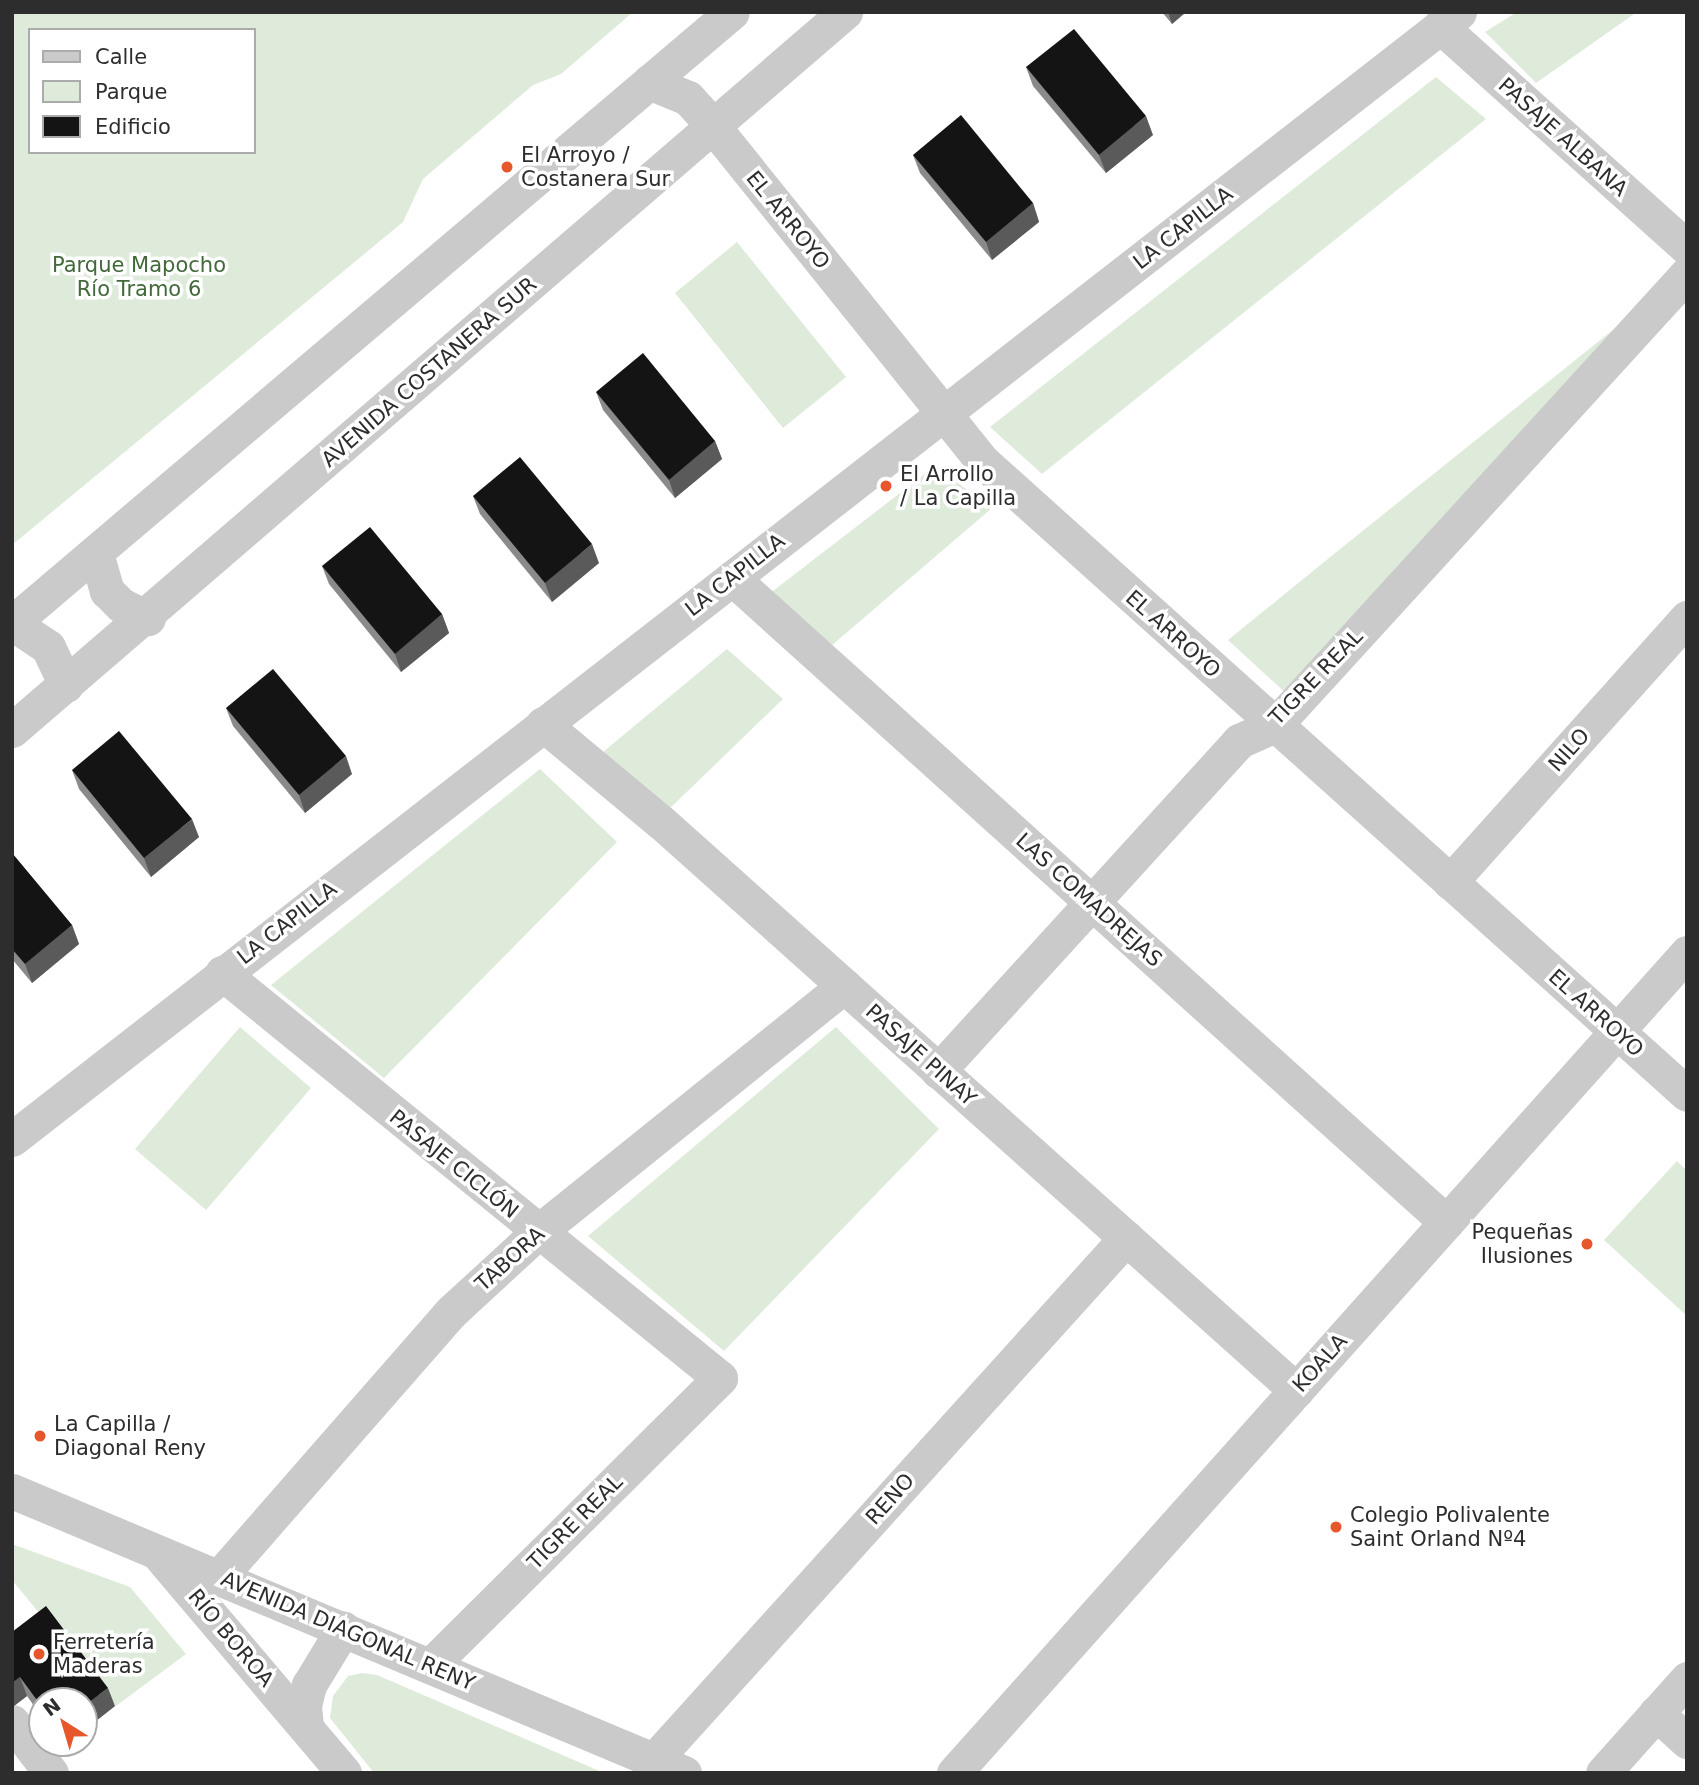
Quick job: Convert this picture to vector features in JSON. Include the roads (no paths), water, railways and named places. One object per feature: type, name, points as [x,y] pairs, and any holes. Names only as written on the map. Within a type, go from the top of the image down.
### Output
[{"type":"street","points":[[66,685],[48,646],[12,623],[732,12]]},
{"type":"street","name":"AVENIDA COSTANERA SUR","points":[[12,730],[148,618],[845,12]]},
{"type":"street","name":"PASAJE ALBANA","points":[[1449,19],[1687,248]]},
{"type":"street","name":"LA CAPILLA","points":[[12,1139],[1449,19]]},
{"type":"street","name":"EL ARROYO","points":[[649,82],[682,94],[712,125],[944,415],[1013,491],[1687,1094]]},
{"type":"street","name":"TIGRE REAL","points":[[939,1070],[1090,901],[1239,741],[1275,725],[1687,274]]},
{"type":"street","points":[[96,553],[107,591],[121,606],[148,618]]},
{"type":"street","name":"LAS COMADREJAS","points":[[732,578],[1446,1222]]},
{"type":"street","name":"NILO","points":[[1450,883],[1687,618]]},
{"type":"street","name":"PASAJE PINAY","points":[[543,724],[939,1070],[1296,1390]]},
{"type":"street","name":"KOALA","points":[[954,1773],[1687,953]]},
{"type":"street","name":"PASAJE CICLÓN","points":[[222,973],[720,1378]]},
{"type":"street","name":"TABORA","points":[[219,1577],[451,1312],[538,1232],[844,986]]},
{"type":"street","name":"RENO","points":[[668,1769],[1126,1238]]},
{"type":"street","name":"TIGRE REAL","points":[[430,1666],[720,1378]]},
{"type":"street","name":"AVENIDA DIAGONAL RENY","points":[[12,1490],[668,1769]]},
{"type":"street","name":"RÍO BOROA","points":[[155,1550],[344,1773]]},
{"type":"street","points":[[306,1727],[304,1706],[309,1685],[343,1629]]},
{"type":"street","points":[[1603,1773],[1687,1679]]},
{"type":"street","points":[[1656,1713],[1687,1741]]},
{"type":"street","points":[[12,1722],[46,1771]]},
{"type":"place","name":"El Arroyo / Costanera Sur","points":[[507,167]]},
{"type":"place","name":"El Arrollo / La Capilla","points":[[886,486]]},
{"type":"place","name":"Pequeñas Ilusiones","points":[[1587,1244]]},
{"type":"place","name":"La Capilla / Diagonal Reny","points":[[40,1436]]},
{"type":"place","name":"Colegio Polivalente Saint Orland Nº4","points":[[1336,1527]]},
{"type":"place","name":"Ferretería Maderas","points":[[39,1654]]},
{"type":"park label","name":"Parque Mapocho Río Tramo 6","points":[[139,277]]}]
